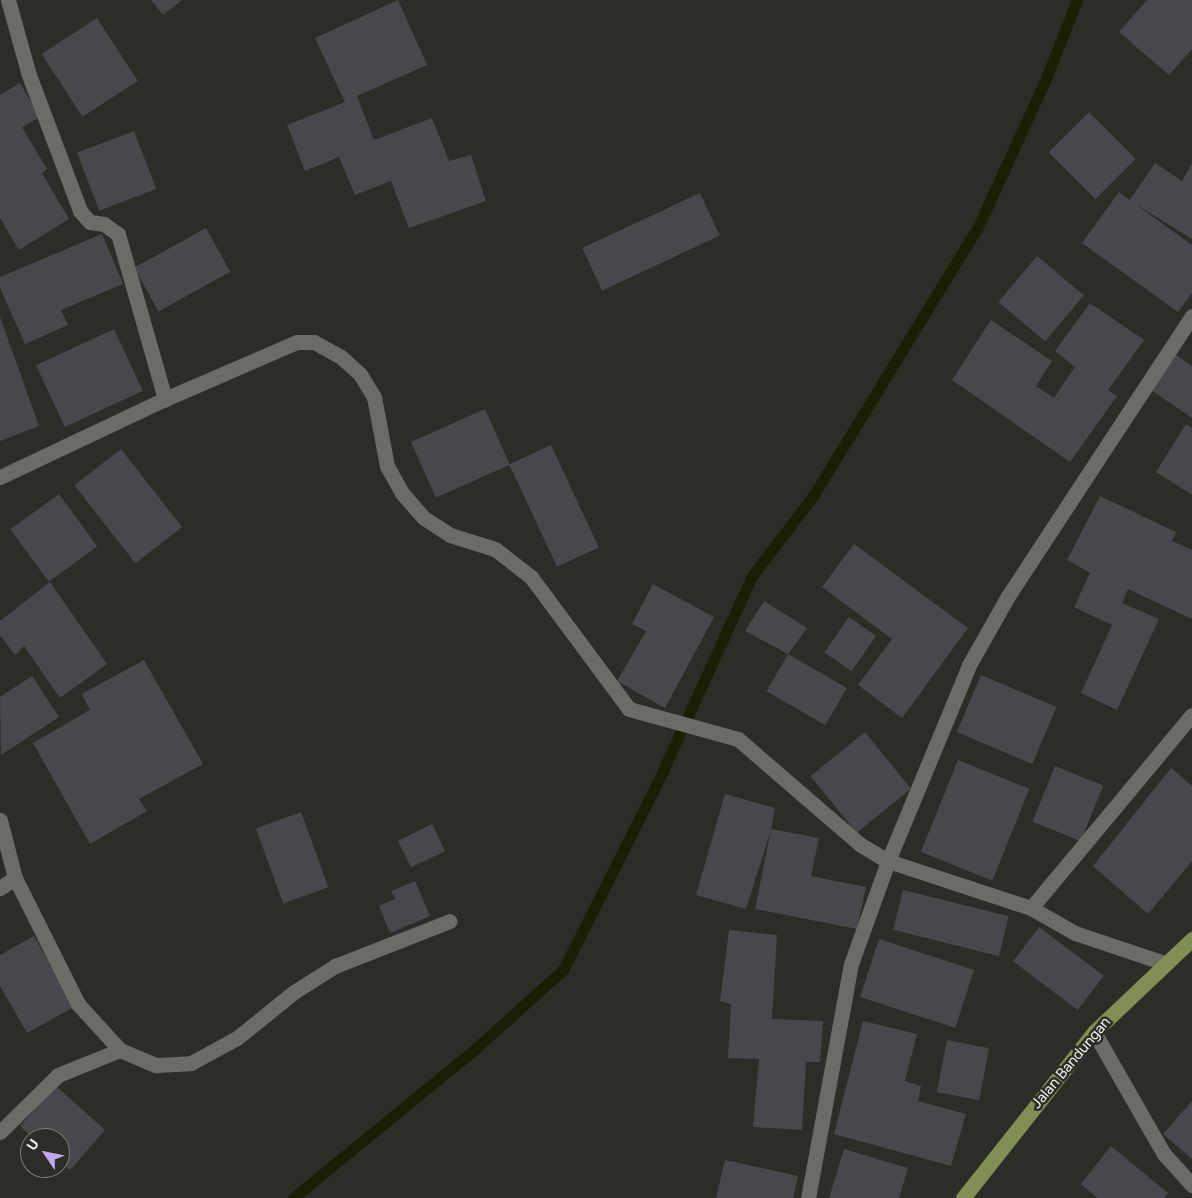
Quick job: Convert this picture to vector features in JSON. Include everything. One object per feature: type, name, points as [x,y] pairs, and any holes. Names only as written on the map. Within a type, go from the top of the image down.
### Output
[{"type":"main road","name":"Jalan Bandungan","points":[[963,1198],[1094,1032],[1164,963],[1192,939]]},
{"type":"street","points":[[8,0],[29,75],[80,211],[90,222],[104,224],[118,234],[165,399]]},
{"type":"street","points":[[808,1198],[844,992],[888,861],[969,665],[987,628],[1127,410],[1192,316]]},
{"type":"street","points":[[0,477],[165,399],[297,342],[314,342],[341,357],[360,374],[374,396],[387,466],[402,493],[424,518],[450,535],[495,549],[512,560],[531,577],[568,623],[629,709],[671,722],[738,738],[861,845],[888,861],[1031,908],[1075,933],[1164,963]]},
{"type":"street","points":[[1031,908],[1192,715]]},
{"type":"street","points":[[0,820],[15,878],[78,1004],[120,1050],[156,1065],[190,1064],[237,1038],[294,992],[335,966],[450,921]]},
{"type":"street","points":[[0,888],[15,878]]},
{"type":"street","points":[[1094,1032],[1164,1154],[1192,1185]]},
{"type":"street","points":[[0,1132],[58,1076],[120,1050]]},
{"type":"building","points":[[151,0],[182,0],[163,15]]},
{"type":"building","points":[[398,0],[427,65],[357,96],[374,140],[432,118],[449,161],[471,155],[486,201],[409,228],[391,181],[355,195],[339,157],[305,171],[287,125],[345,102],[315,38]]},
{"type":"building","points":[[1147,0],[1192,0],[1192,49],[1169,75],[1119,32]]},
{"type":"building","points":[[97,18],[138,81],[82,117],[42,54]]},
{"type":"building","points":[[20,83],[40,117],[22,127],[47,169],[42,173],[69,219],[19,250],[0,218],[0,95]]},
{"type":"building","points":[[1089,112],[1136,159],[1095,199],[1049,152]]},
{"type":"building","points":[[134,131],[156,189],[99,211],[77,153]]},
{"type":"building","points":[[1155,163],[1182,181],[1192,163],[1192,239],[1134,203],[1192,245],[1192,293],[1178,312],[1082,243],[1119,192],[1130,200]]},
{"type":"building","points":[[700,193],[720,236],[602,291],[582,248]]},
{"type":"building","points":[[206,228],[230,272],[159,311],[134,268]]},
{"type":"building","points":[[102,234],[123,284],[61,310],[68,325],[25,344],[0,288],[0,277]]},
{"type":"building","points":[[1037,256],[1084,295],[1045,341],[998,302]]},
{"type":"building","points":[[1090,303],[1144,340],[1108,390],[1117,396],[1070,462],[952,380],[991,320],[1052,361],[1036,386],[1054,398],[1075,367],[1055,351]]},
{"type":"building","points":[[0,317],[39,426],[0,441]]},
{"type":"building","points":[[114,329],[143,391],[65,427],[36,365]]},
{"type":"building","points":[[1172,352],[1192,366],[1192,418],[1148,388]]},
{"type":"building","points":[[485,409],[510,465],[436,498],[411,442]]},
{"type":"building","points":[[1186,424],[1192,428],[1192,495],[1156,472]]},
{"type":"building","points":[[551,445],[599,547],[557,567],[509,464]]},
{"type":"building","points":[[121,449],[182,527],[135,563],[75,485]]},
{"type":"building","points":[[59,494],[97,547],[49,582],[10,529]]},
{"type":"building","points":[[1100,496],[1176,532],[1172,541],[1192,550],[1192,619],[1128,589],[1122,603],[1159,619],[1117,710],[1081,693],[1112,625],[1074,607],[1090,573],[1067,560]]},
{"type":"building","points":[[854,544],[968,628],[902,718],[858,685],[892,639],[822,587]]},
{"type":"building","points":[[50,582],[107,664],[60,698],[24,646],[15,655],[0,635],[0,621]]},
{"type":"building","points":[[653,584],[714,617],[665,708],[617,681],[646,631],[632,624]]},
{"type":"building","points":[[764,601],[807,628],[788,654],[745,631]]},
{"type":"building","points":[[849,617],[876,636],[851,671],[824,652]]},
{"type":"building","points":[[788,654],[847,688],[825,725],[766,691]]},
{"type":"building","points":[[144,660],[203,764],[139,799],[147,811],[90,844],[33,743],[90,710],[82,694]]},
{"type":"building","points":[[981,675],[1056,707],[1032,764],[957,732]]},
{"type":"building","points":[[32,676],[59,717],[1,755],[0,697]]},
{"type":"building","points":[[865,732],[911,789],[857,833],[811,776]]},
{"type":"building","points":[[958,760],[1029,789],[992,881],[921,852]]},
{"type":"building","points":[[1055,766],[1103,785],[1081,841],[1033,822]]},
{"type":"building","points":[[1171,768],[1192,786],[1192,861],[1148,914],[1093,866]]},
{"type":"building","points":[[725,794],[775,808],[771,829],[819,838],[811,876],[866,887],[857,929],[755,909],[771,830],[746,909],[696,895]]},
{"type":"building","points":[[301,812],[328,887],[283,904],[256,828]]},
{"type":"building","points":[[432,824],[445,851],[411,868],[398,841]]},
{"type":"building","points":[[415,881],[430,916],[390,933],[379,906],[395,899],[391,891]]},
{"type":"building","points":[[903,890],[1009,916],[999,956],[893,930]]},
{"type":"building","points":[[1039,927],[1104,976],[1078,1010],[1013,961]]},
{"type":"building","points":[[729,930],[777,935],[772,1019],[823,1021],[820,1062],[806,1062],[802,1130],[753,1127],[759,1059],[728,1058],[731,1004],[720,1001]]},
{"type":"building","points":[[34,936],[74,1007],[27,1033],[0,986],[0,955]]},
{"type":"building","points":[[879,939],[974,970],[955,1028],[860,997]]},
{"type":"building","points":[[863,1021],[917,1034],[905,1081],[921,1086],[918,1101],[966,1114],[951,1166],[834,1134]]},
{"type":"building","points":[[947,1040],[989,1048],[979,1100],[937,1092]]},
{"type":"building","points":[[56,1086],[105,1130],[70,1170],[70,1128],[22,1128],[20,1126]]},
{"type":"building","points":[[1192,1101],[1192,1159],[1163,1134]]},
{"type":"building","points":[[1111,1146],[1168,1193],[1164,1198],[1097,1198],[1081,1184]]},
{"type":"building","points":[[844,1149],[908,1168],[899,1198],[829,1198]]},
{"type":"building","points":[[725,1160],[798,1176],[793,1198],[716,1198]]},
{"type":"waterway","points":[[293,1198],[476,1048],[563,970],[660,777],[752,576],[813,496],[978,227],[1047,76],[1077,0]]}]
